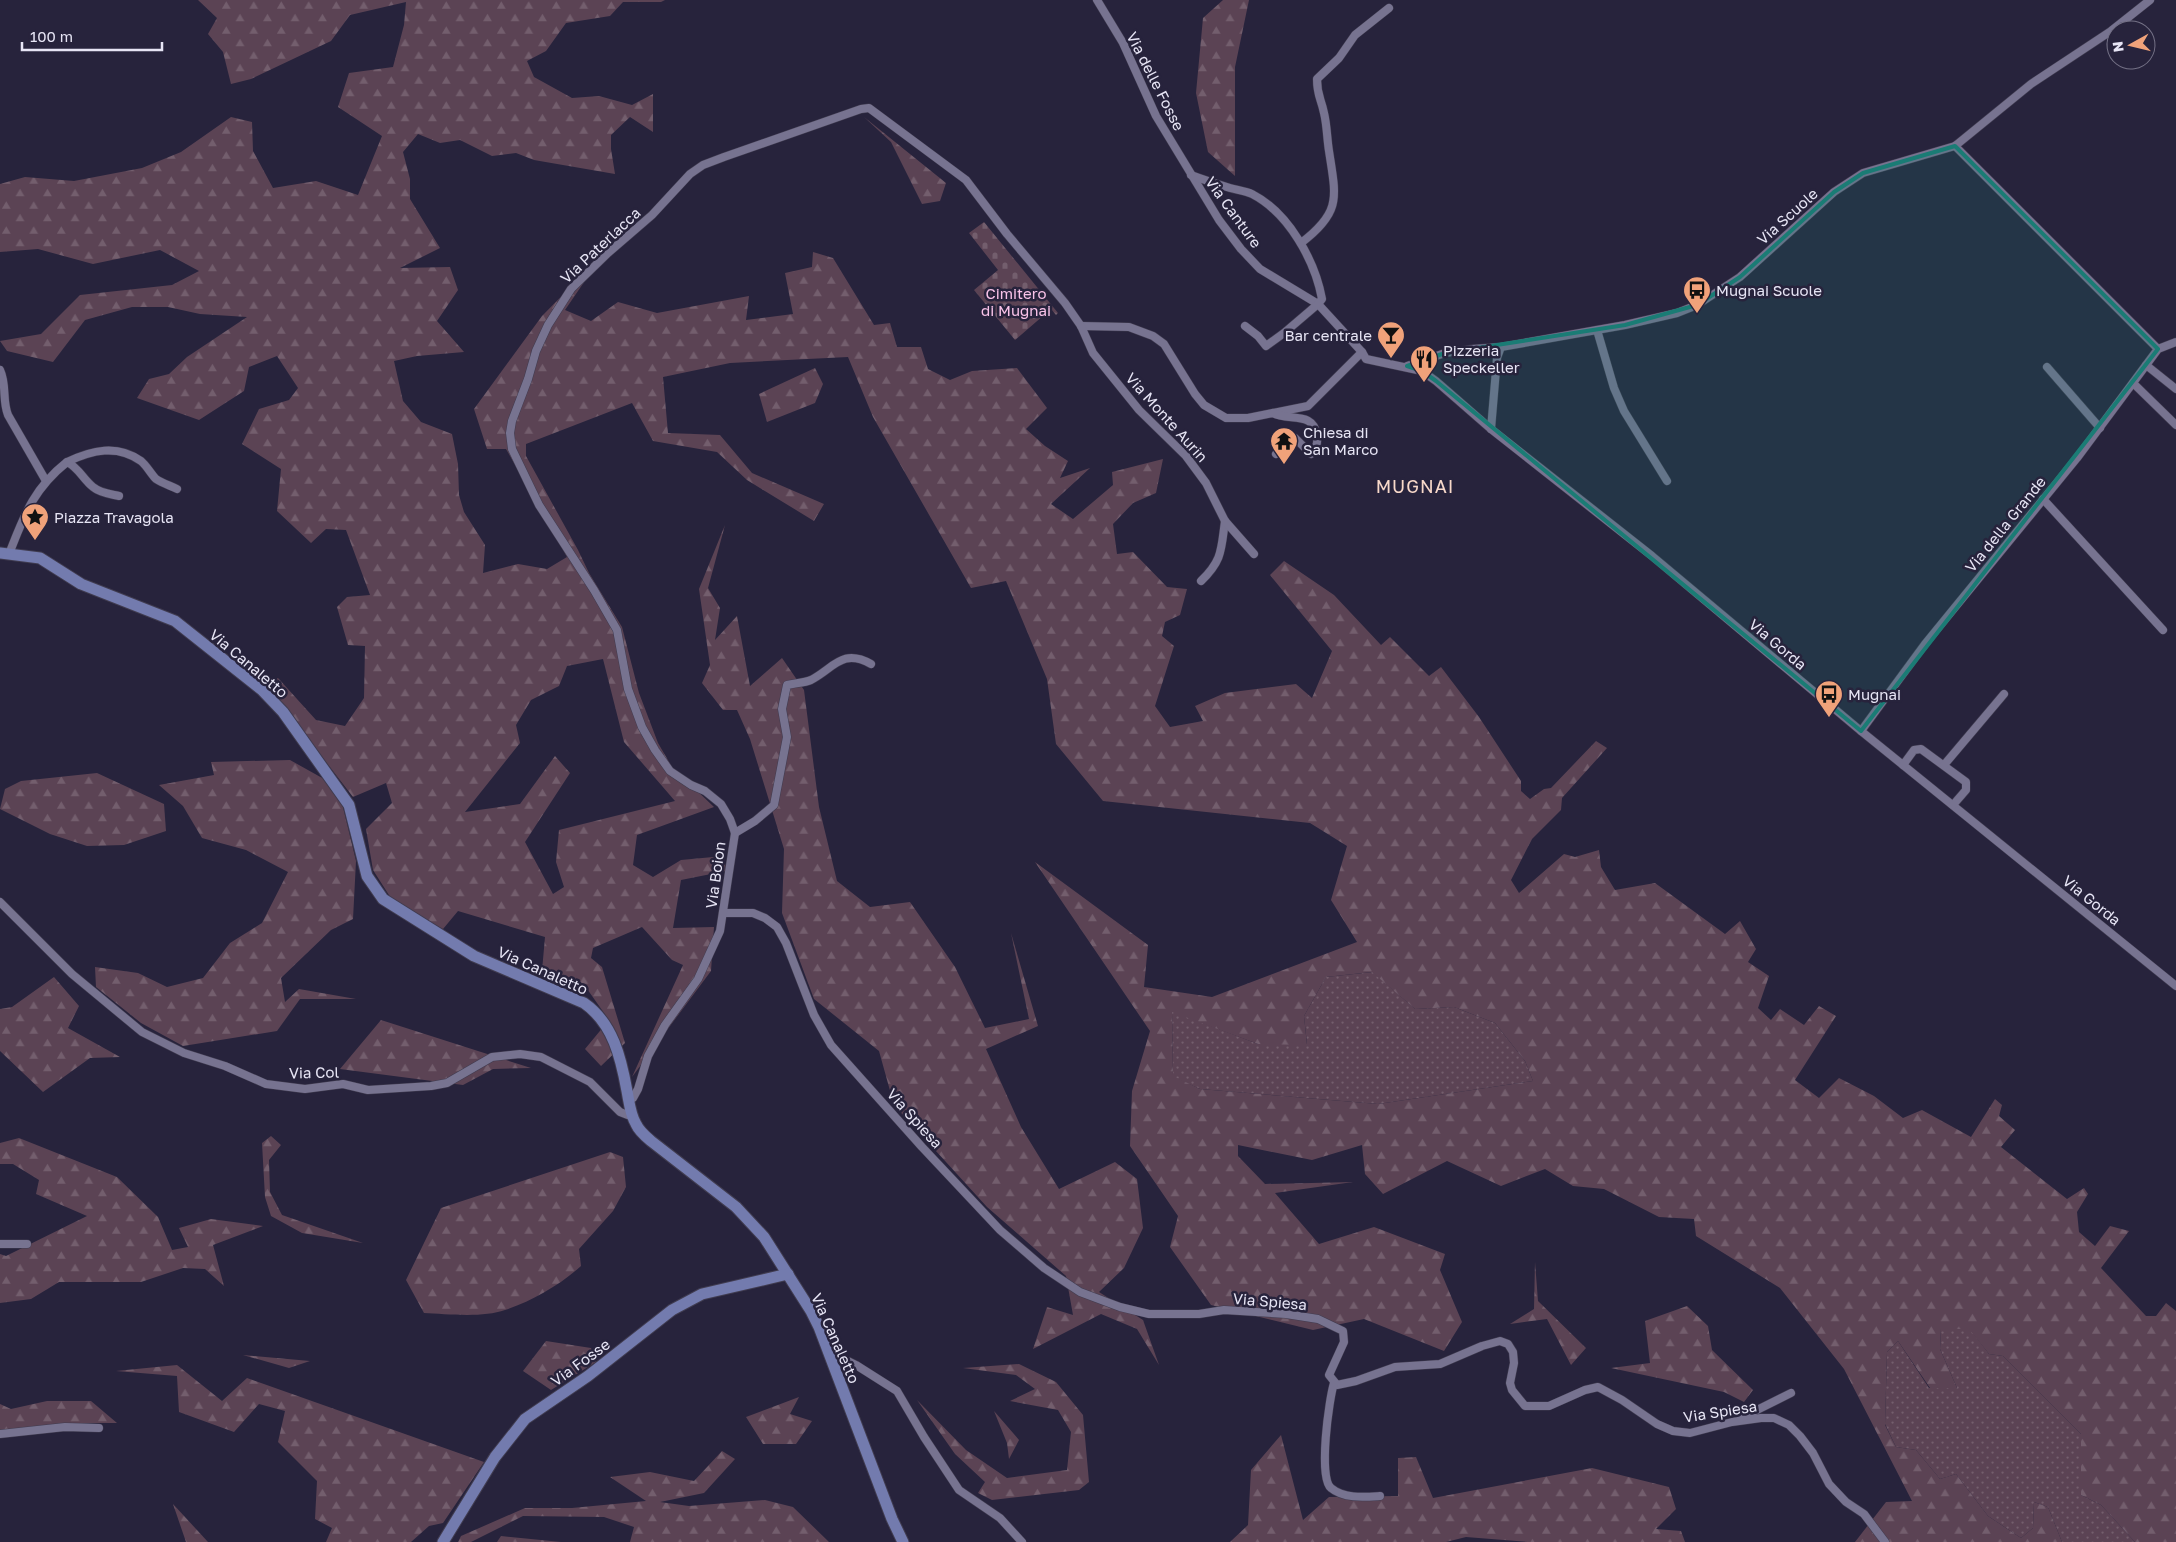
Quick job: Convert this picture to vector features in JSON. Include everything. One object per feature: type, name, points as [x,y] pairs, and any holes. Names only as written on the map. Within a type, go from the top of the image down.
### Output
[{"type":"street","name":"Via delle Fosse","points":[[1097,0],[1123,43],[1156,116],[1190,175]]},
{"type":"street","name":"Via Scuole","points":[[1407,366],[1444,353],[1472,348],[1501,347],[1598,330],[1677,313],[1697,305],[1740,277],[1834,192],[1863,173],[1955,146],[2031,84],[2111,31],[2150,0]]},
{"type":"street","points":[[1301,243],[1318,230],[1330,214],[1335,189],[1317,79],[1339,58],[1355,35],[1389,8]]},
{"type":"street","name":"Via Paterlacca","points":[[735,833],[730,819],[721,804],[705,791],[691,785],[670,771],[655,750],[642,727],[628,689],[616,630],[594,590],[539,505],[512,448],[510,433],[512,421],[528,379],[536,351],[548,326],[571,289],[608,253],[652,215],[690,174],[703,165],[861,109],[869,108],[966,180],[976,191]]},
{"type":"street","points":[[1955,146],[2158,349],[2176,343]]},
{"type":"street","name":"Via Canture","points":[[1190,175],[1252,194],[1282,219],[1301,243],[1313,264],[1322,299],[1318,304]]},
{"type":"street","name":"Via Canture","points":[[1190,175],[1219,220],[1241,249],[1260,269],[1318,304],[1362,352],[1366,360],[1407,366]]},
{"type":"street","name":"Via Monte Aurin","points":[[976,191],[1007,234],[1065,303],[1081,326],[1093,353],[1139,410],[1186,456],[1206,483],[1225,521],[1254,554]]},
{"type":"street","points":[[1245,326],[1258,336],[1266,346],[1318,304]]},
{"type":"street","points":[[1081,326],[1129,327],[1153,336],[1164,344],[1204,405],[1226,418],[1248,418],[1308,406],[1362,352]]},
{"type":"street","points":[[1598,330],[1617,396],[1666,481]]},
{"type":"street","points":[[1491,429],[1497,358],[1501,347]]},
{"type":"street","name":"Via della Grande","points":[[1861,731],[1925,644],[2044,499],[2100,428],[2158,349]]},
{"type":"street","points":[[2146,365],[2176,388]]},
{"type":"street","name":"Via Gorda","points":[[1407,366],[1422,371],[1491,429],[1652,556],[1861,731],[2176,986]]},
{"type":"street","points":[[2048,367],[2100,428]]},
{"type":"street","points":[[0,370],[6,388],[4,404],[8,415],[46,481]]},
{"type":"street","points":[[2133,383],[2176,425]]},
{"type":"street","points":[[1273,413],[1278,416],[1306,419],[1316,428],[1317,436],[1316,449],[1311,454],[1295,438],[1276,454]]},
{"type":"street","points":[[5,554],[26,512],[46,481],[67,462],[84,454],[115,450],[128,454],[142,462],[156,478],[178,489]]},
{"type":"street","points":[[67,462],[75,466],[92,486],[100,492],[119,496]]},
{"type":"street","points":[[2044,499],[2163,630]]},
{"type":"street","points":[[1201,582],[1215,568],[1220,554],[1225,521]]},
{"type":"street","name":"Via Canaletto","points":[[5,554],[40,558],[81,584],[175,621],[268,696],[283,712],[349,805],[367,876],[377,894],[403,913],[474,956],[590,1008],[603,1022],[616,1047],[633,1117],[639,1129],[651,1142],[747,1217],[764,1237],[811,1311],[888,1510],[903,1542]]},
{"type":"street","name":"Via Boion","points":[[629,1100],[633,1098],[638,1089],[648,1056],[665,1025],[698,978],[720,932],[735,833],[755,821],[774,805],[787,737],[782,708],[787,685],[810,680],[839,660],[860,658],[871,664]]},
{"type":"street","points":[[1944,765],[2004,694]]},
{"type":"street","points":[[1903,765],[1914,750],[1921,749],[1944,765],[1967,784],[1966,790],[1953,805]]},
{"type":"street","name":"Via Col","points":[[0,902],[72,974],[142,1032],[184,1053],[225,1066],[266,1084],[304,1089],[344,1084],[368,1090],[431,1086],[447,1083],[492,1057],[520,1054],[541,1057],[590,1082],[620,1112],[633,1117]]},
{"type":"street","name":"Via Spiesa","points":[[723,913],[753,913],[765,918],[777,927],[786,943],[814,1015],[831,1045],[994,1223],[1044,1268],[1080,1292],[1120,1307],[1149,1314],[1199,1314],[1224,1310],[1286,1314],[1318,1319],[1343,1331],[1344,1342],[1329,1375],[1337,1385],[1356,1381],[1395,1366],[1440,1364],[1482,1346],[1500,1341],[1508,1344],[1513,1352],[1514,1363],[1510,1383],[1512,1390],[1524,1406],[1549,1406],[1585,1390],[1598,1388],[1673,1432],[1690,1433],[1732,1422],[1774,1418],[1789,1425],[1813,1453],[1829,1484],[1846,1502],[1864,1514],[1885,1542]]},
{"type":"street","points":[[0,1244],[27,1244]]},
{"type":"street","name":"Via Fosse","points":[[443,1542],[495,1457],[525,1419],[588,1376],[680,1306],[702,1294],[788,1274]]},
{"type":"street","points":[[828,1351],[856,1365],[897,1391],[924,1438],[959,1490],[1000,1518],[1022,1542]]},
{"type":"street","points":[[1334,1383],[1328,1411],[1326,1482],[1331,1488],[1350,1496],[1380,1496]]},
{"type":"street","points":[[1732,1422],[1791,1393]]},
{"type":"street","points":[[0,1434],[65,1427],[99,1428]]},
{"type":"highlighted area","points":[[1955,146],[2158,349],[1861,731],[1436,381],[1422,371],[1407,366],[1445,353],[1625,325],[1697,305],[1740,277],[1834,192],[1863,173]]},
{"type":"green space","points":[[198,0],[665,0],[661,2],[623,2],[610,16],[566,23],[546,51],[527,61],[534,77],[572,98],[599,96],[632,105],[653,94],[653,132],[630,117],[611,135],[615,174],[534,160],[516,153],[492,156],[460,140],[440,143],[418,134],[403,152],[410,179],[410,199],[440,248],[400,268],[450,267],[458,290],[437,321],[464,352],[417,356],[394,361],[403,401],[421,422],[452,434],[458,464],[459,495],[464,512],[485,545],[483,573],[518,564],[547,569],[567,557],[506,449],[487,449],[474,409],[542,316],[604,253],[565,310],[591,321],[618,302],[657,313],[749,296],[746,320],[793,314],[785,273],[812,267],[813,252],[833,258],[874,325],[890,323],[897,347],[921,347],[928,369],[950,380],[972,371],[1017,368],[1047,408],[1026,429],[1045,446],[1068,461],[1060,478],[1090,468],[1051,504],[1073,519],[1113,485],[1112,472],[1163,459],[1156,493],[1133,503],[1113,524],[1117,554],[1133,552],[1167,587],[1187,589],[1180,615],[1165,622],[1162,636],[1174,646],[1155,706],[1170,727],[1203,721],[1195,706],[1225,693],[1296,684],[1312,698],[1332,651],[1270,575],[1284,561],[1334,595],[1381,645],[1390,637],[1429,676],[1441,667],[1479,717],[1521,781],[1521,791],[1530,799],[1544,789],[1551,788],[1596,741],[1607,748],[1562,798],[1561,810],[1532,839],[1511,880],[1519,893],[1564,854],[1575,857],[1599,850],[1601,867],[1615,890],[1655,883],[1725,934],[1740,921],[1756,949],[1748,962],[1769,976],[1758,1008],[1771,1020],[1780,1009],[1804,1025],[1819,1006],[1836,1016],[1795,1080],[1819,1098],[1839,1078],[1874,1096],[1903,1118],[1922,1110],[1971,1137],[1995,1099],[2002,1105],[1999,1116],[2015,1130],[2001,1147],[2067,1199],[2084,1188],[2088,1194],[2077,1212],[2079,1232],[2095,1246],[2110,1226],[2129,1231],[2101,1268],[2146,1316],[2156,1316],[2166,1303],[2176,1311],[2176,1542],[2135,1542],[2101,1505],[2081,1495],[2081,1434],[2003,1356],[1989,1354],[1969,1329],[1941,1329],[1940,1349],[1957,1388],[1930,1388],[1898,1341],[1887,1352],[1885,1425],[1896,1447],[1916,1450],[1940,1479],[1956,1474],[1988,1516],[2021,1538],[2033,1528],[2034,1502],[2048,1507],[2062,1542],[1855,1542],[1886,1502],[1912,1501],[1844,1369],[1780,1288],[1696,1236],[1694,1219],[1659,1217],[1604,1189],[1573,1186],[1545,1169],[1501,1186],[1447,1161],[1383,1194],[1365,1174],[1362,1145],[1312,1160],[1238,1145],[1238,1156],[1265,1184],[1353,1182],[1275,1193],[1319,1244],[1374,1227],[1445,1254],[1440,1270],[1462,1322],[1444,1351],[1364,1319],[1313,1330],[1211,1305],[1170,1247],[1178,1216],[1130,1146],[1132,1091],[1150,1031],[1035,862],[1148,945],[1144,987],[1212,997],[1357,942],[1331,900],[1347,846],[1310,823],[1103,801],[1056,744],[1047,679],[1006,581],[971,588],[873,417],[848,357],[730,363],[663,377],[668,433],[720,435],[752,473],[824,504],[814,521],[747,480],[717,452],[653,441],[632,403],[526,444],[526,456],[589,573],[622,627],[639,693],[658,743],[672,767],[714,807],[637,835],[633,865],[653,877],[681,860],[724,856],[726,871],[681,880],[673,928],[714,927],[711,971],[632,1077],[683,965],[672,960],[642,927],[593,948],[591,958],[602,967],[625,1043],[601,1066],[585,1049],[609,1020],[585,986],[542,971],[545,937],[458,911],[443,929],[394,903],[373,870],[366,829],[392,803],[386,783],[353,797],[266,684],[278,678],[316,720],[345,726],[364,698],[365,646],[348,645],[337,607],[347,597],[370,595],[346,530],[326,529],[311,543],[277,511],[281,469],[242,444],[259,409],[289,400],[298,388],[277,356],[249,367],[244,391],[199,420],[137,398],[149,379],[169,374],[187,357],[247,317],[200,314],[168,307],[132,307],[85,320],[53,362],[7,351],[0,341],[41,334],[80,295],[172,285],[199,271],[160,250],[93,264],[38,249],[0,252],[0,184],[25,177],[74,181],[142,168],[181,152],[231,117],[252,122],[253,151],[273,188],[316,181],[358,195],[382,136],[338,107],[349,73],[393,67],[404,25],[406,2],[350,15],[331,41],[251,79],[231,84],[223,52],[208,34],[217,18]],"holes":[[[603,659],[624,742],[675,801],[559,830],[556,862],[564,887],[553,894],[525,842],[570,773],[555,756],[520,804],[465,812],[520,743],[516,725],[531,700],[559,686],[567,666]],[[1372,972],[1415,1009],[1454,1007],[1495,1023],[1525,1061],[1533,1081],[1378,1104],[1200,1089],[1173,1076],[1172,1012],[1258,1044],[1307,1045],[1304,1016],[1326,977]]]},
{"type":"green space","points":[[1223,0],[1249,0],[1235,67],[1235,176],[1208,152],[1196,93],[1203,18]]},
{"type":"green space","points":[[864,117],[946,183],[940,201],[922,204],[891,142]]},
{"type":"green space","name":"Cimitero di Mugnai","points":[[984,222],[1058,313],[1056,315],[1051,309],[1015,340],[974,290],[998,270],[969,233]]},
{"type":"green space","points":[[815,368],[823,384],[815,403],[767,422],[759,394]]},
{"type":"green space","points":[[725,525],[708,588],[720,608],[715,640],[737,616],[750,686],[782,658],[804,690],[819,807],[837,881],[870,907],[910,902],[955,967],[985,1028],[1029,1019],[1011,933],[1038,1026],[986,1049],[1021,1127],[1059,1189],[1115,1162],[1137,1179],[1143,1228],[1124,1268],[1099,1292],[1143,1320],[1159,1365],[1137,1329],[1101,1314],[1033,1349],[1047,1307],[1073,1315],[1066,1276],[987,1207],[894,1105],[879,1051],[814,999],[782,913],[784,849],[750,739],[737,710],[723,710],[702,683],[710,665],[699,589]]},
{"type":"green space","points":[[290,760],[324,779],[342,803],[356,861],[353,919],[331,930],[281,978],[285,1002],[299,989],[356,999],[300,999],[277,1031],[183,1046],[141,1023],[96,987],[95,967],[138,973],[167,987],[203,978],[230,943],[262,923],[288,872],[246,850],[202,838],[183,806],[159,785],[214,775],[211,762]]},
{"type":"green space","points":[[97,773],[164,804],[166,831],[124,845],[87,846],[50,834],[0,809],[5,789],[21,781]]},
{"type":"green space","points":[[1373,972],[1415,1009],[1454,1007],[1495,1023],[1525,1061],[1533,1081],[1378,1104],[1200,1089],[1173,1077],[1172,1011],[1258,1044],[1307,1044],[1304,1016],[1326,977]]},
{"type":"green space","points":[[54,977],[79,1006],[68,1028],[120,1057],[90,1058],[43,1092],[0,1051],[0,1009],[12,1007]]},
{"type":"green space","points":[[381,1020],[531,1068],[493,1069],[463,1085],[340,1069]]},
{"type":"green space","points":[[271,1136],[281,1145],[269,1160],[270,1192],[282,1215],[363,1243],[302,1233],[271,1216],[265,1197],[262,1143]]},
{"type":"green space","points":[[19,1138],[117,1177],[158,1217],[172,1250],[188,1247],[179,1228],[211,1219],[263,1226],[213,1245],[224,1286],[205,1269],[183,1268],[141,1282],[59,1282],[31,1299],[0,1303],[0,1254],[6,1256],[87,1216],[36,1194],[39,1180],[13,1164],[0,1164],[0,1143]]},
{"type":"green space","points":[[610,1152],[623,1157],[626,1187],[613,1211],[579,1249],[581,1266],[545,1292],[505,1310],[476,1315],[424,1313],[406,1280],[441,1208]]},
{"type":"green space","points":[[1535,1262],[1538,1301],[1586,1348],[1571,1365],[1547,1319],[1510,1324],[1534,1309]]},
{"type":"green space","points":[[1687,1306],[1708,1326],[1712,1350],[1753,1390],[1744,1402],[1724,1392],[1611,1368],[1650,1363],[1645,1321]]},
{"type":"green space","points":[[1941,1329],[1970,1329],[1989,1354],[2003,1356],[2081,1434],[2081,1495],[2101,1505],[2135,1542],[2062,1542],[2048,1507],[2034,1502],[2033,1528],[2021,1538],[1988,1516],[1956,1474],[1940,1479],[1916,1450],[1896,1447],[1885,1424],[1887,1352],[1898,1341],[1929,1388],[1957,1388],[1940,1349]]},
{"type":"green space","points":[[546,1341],[591,1348],[596,1362],[551,1390],[523,1371]]},
{"type":"green space","points":[[243,1355],[310,1361],[289,1368]]},
{"type":"green space","points":[[1019,1364],[1056,1382],[1083,1415],[1089,1482],[1079,1490],[992,1500],[978,1493],[985,1482],[955,1454],[917,1400],[966,1450],[1007,1478],[1067,1470],[1071,1432],[1058,1410],[1010,1401],[1035,1389],[1016,1375],[963,1368]]},
{"type":"green space","points":[[177,1365],[222,1401],[247,1378],[484,1462],[443,1523],[429,1526],[411,1542],[326,1542],[332,1528],[315,1519],[317,1481],[278,1442],[285,1411],[259,1404],[234,1432],[179,1412],[177,1376],[116,1371]]},
{"type":"green space","points":[[799,1397],[790,1414],[812,1421],[796,1444],[763,1444],[746,1417]]},
{"type":"green space","points":[[47,1401],[91,1401],[117,1423],[67,1423],[11,1433],[0,1430],[0,1404],[11,1409]]},
{"type":"green space","points":[[994,1411],[1019,1440],[1009,1459],[1007,1443]]},
{"type":"green space","points":[[1281,1435],[1303,1520],[1329,1497],[1398,1496],[1398,1458],[1416,1457],[1433,1498],[1592,1468],[1669,1487],[1676,1509],[1656,1529],[1681,1531],[1685,1542],[1528,1542],[1466,1537],[1446,1542],[1230,1542],[1248,1525],[1251,1470]]},
{"type":"green space","points":[[722,1451],[735,1459],[704,1493],[660,1502],[689,1506],[765,1500],[793,1507],[829,1542],[630,1542],[634,1527],[604,1517],[523,1516],[471,1542],[458,1542],[461,1536],[525,1508],[572,1508],[646,1501],[610,1477],[650,1472],[694,1481]]},
{"type":"green space","points":[[173,1504],[208,1542],[186,1542]]},
{"type":"green space","points":[[501,1536],[561,1542],[497,1542]]},
{"type":"place","name":"Mugnai Scuole","points":[[1697,314]]},
{"type":"place","name":"Bar centrale","points":[[1391,359]]},
{"type":"place","name":"Pizzeria Speckeller","points":[[1424,383]]},
{"type":"place","name":"Chiesa di San Marco","points":[[1284,465]]},
{"type":"place","name":"Piazza Travagola","points":[[35,541]]},
{"type":"place","name":"Mugnai","points":[[1829,718]]},
{"type":"district","name":"MUGNAI","points":[[1415,486]]}]
